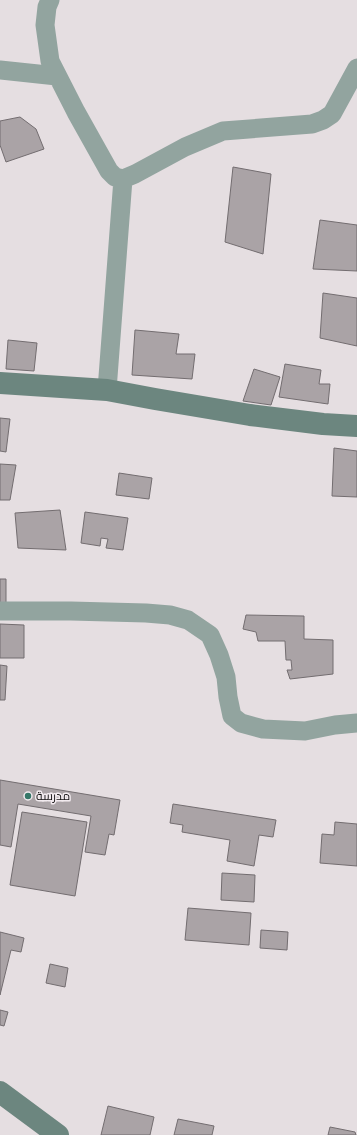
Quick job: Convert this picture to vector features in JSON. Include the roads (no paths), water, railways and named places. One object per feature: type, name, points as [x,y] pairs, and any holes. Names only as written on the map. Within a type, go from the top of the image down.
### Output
[{"type":"street","points":[[50,0],[47,7],[45,25],[50,61],[109,171],[115,177],[124,179],[185,147],[223,131],[312,124],[323,120],[332,114],[357,68]]},
{"type":"street","points":[[0,70],[57,76]]},
{"type":"street","points":[[107,390],[124,179]]},
{"type":"street","points":[[0,383],[107,390],[155,400],[250,415],[323,424],[357,426]]},
{"type":"street","points":[[0,611],[146,613],[170,615],[188,620],[210,635],[219,655],[226,677],[232,716],[241,723],[263,729],[305,731],[335,725],[357,723]]},
{"type":"street","points":[[0,1092],[58,1135]]},
{"type":"place","name":"مدرسة","points":[[28,796]]}]
